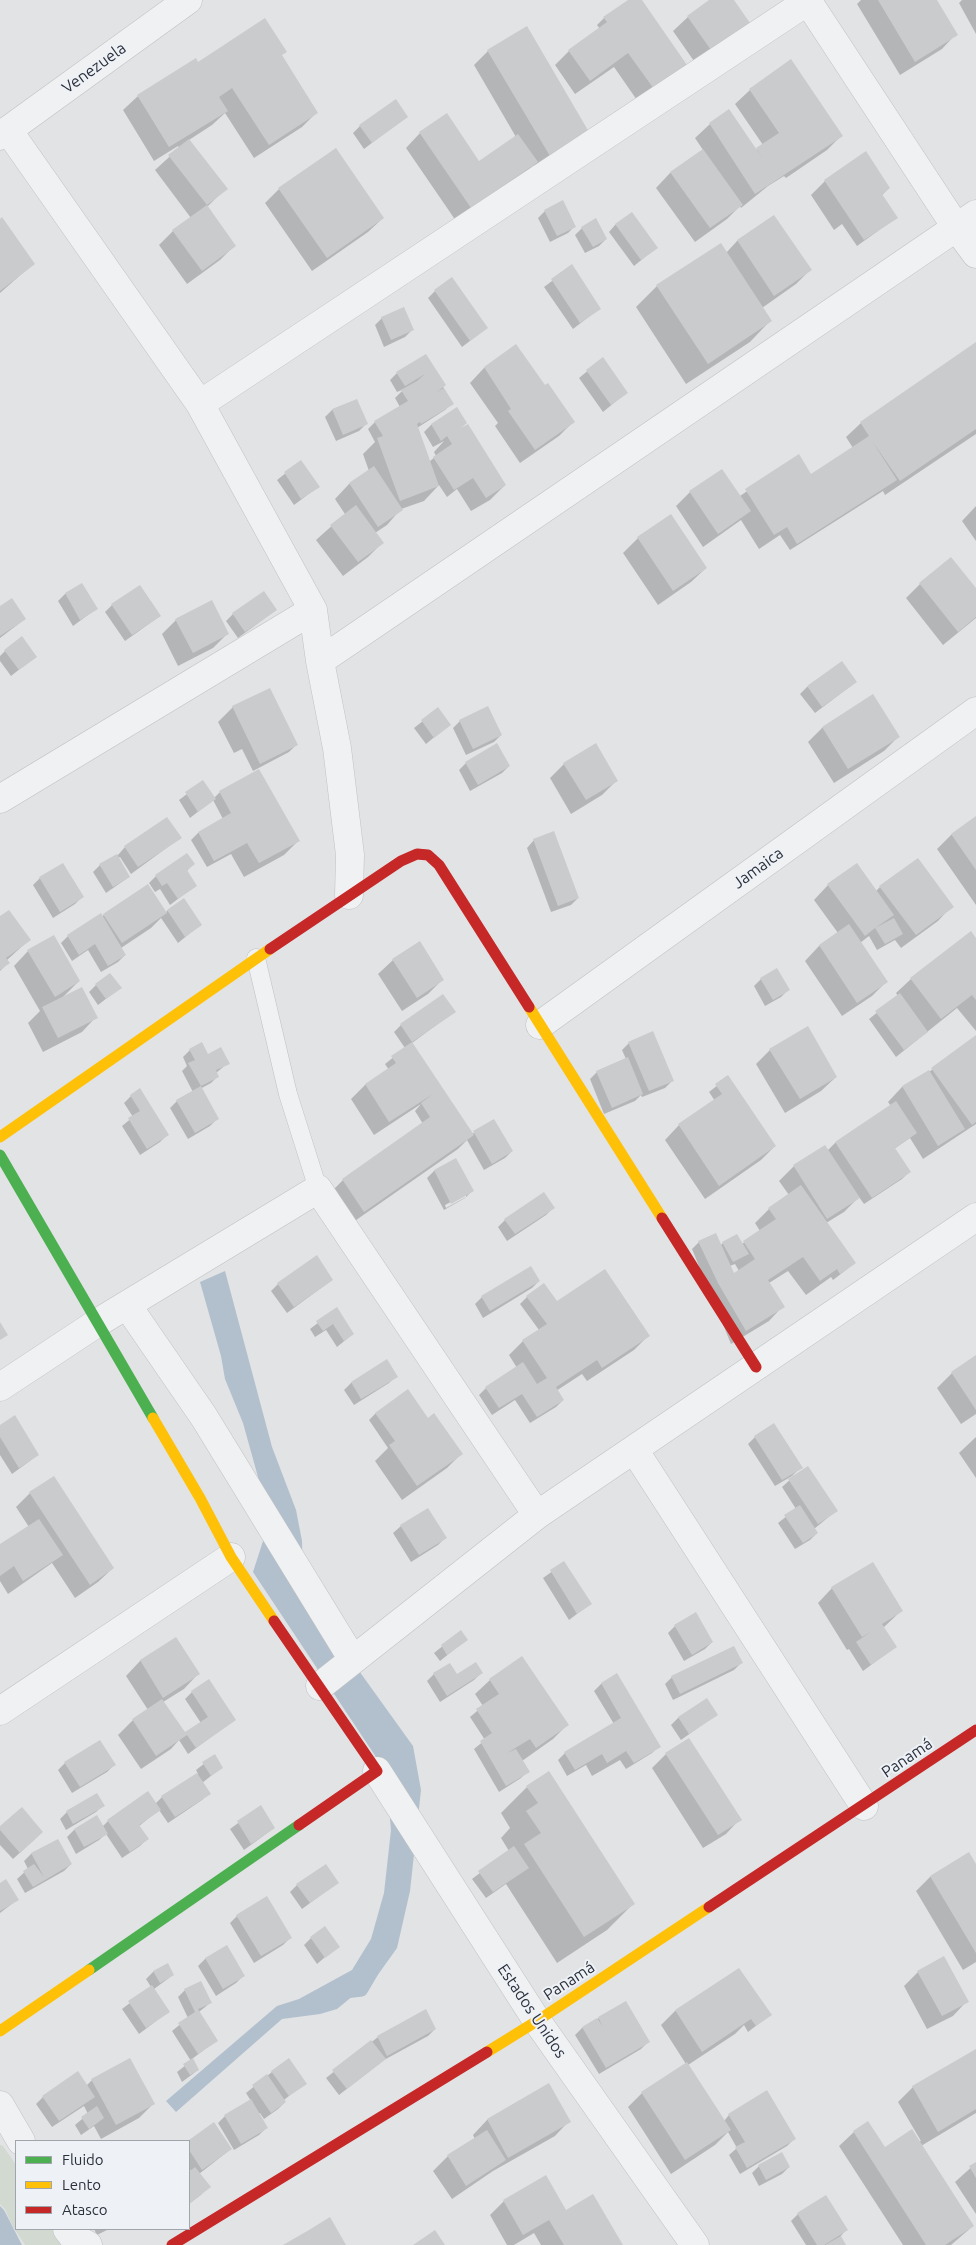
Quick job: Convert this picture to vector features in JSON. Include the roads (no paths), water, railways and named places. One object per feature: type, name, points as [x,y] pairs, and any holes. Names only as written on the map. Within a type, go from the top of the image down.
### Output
[{"type":"street","name":"Venezuela","points":[[4,133],[188,0]]},
{"type":"street","points":[[200,404],[807,1],[966,220],[976,254]]},
{"type":"street","points":[[4,133],[200,404],[313,610],[320,661],[337,748],[350,855],[349,895]]},
{"type":"street","points":[[320,661],[966,220]]},
{"type":"street","points":[[0,799],[313,610]]},
{"type":"street","name":"Jamaica","points":[[540,1025],[976,711]]},
{"type":"street","points":[[0,1136],[349,895],[401,861],[417,854],[428,855],[439,865],[756,1367]]},
{"type":"street","points":[[0,1155],[200,1498],[231,1557],[377,1770],[0,2031]]},
{"type":"street","points":[[0,1387],[97,1323],[318,1189],[538,1515]]},
{"type":"street","points":[[320,1686],[538,1515],[976,1217]]},
{"type":"street","points":[[127,1305],[204,1417],[352,1660]]},
{"type":"street","points":[[634,1450],[864,1806]]},
{"type":"street","points":[[0,1711],[231,1557]]},
{"type":"street","name":"Panamá","points":[[172,2245],[537,2021],[976,1730]]},
{"type":"street","name":"Estados Unidos","points":[[377,1770],[537,2021],[696,2245]]},
{"type":"street","points":[[0,2105],[13,2142]]},
{"type":"street","points":[[68,2230],[73,2237],[88,2245]]},
{"type":"lane","points":[[256,958],[288,1094],[318,1189]]},
{"type":"water","points":[[225,1271],[272,1447],[296,1510],[302,1541],[303,1593],[413,1746],[421,1790],[410,1891],[397,1948],[377,1976],[337,2009],[320,2014],[282,2019],[176,2112],[166,2101],[277,2006],[299,1999],[352,1970],[371,1939],[384,1893],[391,1830],[386,1772],[253,1572],[265,1535],[260,1484],[243,1423],[225,1379],[221,1356],[200,1282]]},
{"type":"water","points":[[0,2206],[4,2210],[22,2245],[0,2245]]},
{"type":"waterway","points":[[345,1993],[362,1991],[372,1974]]}]
